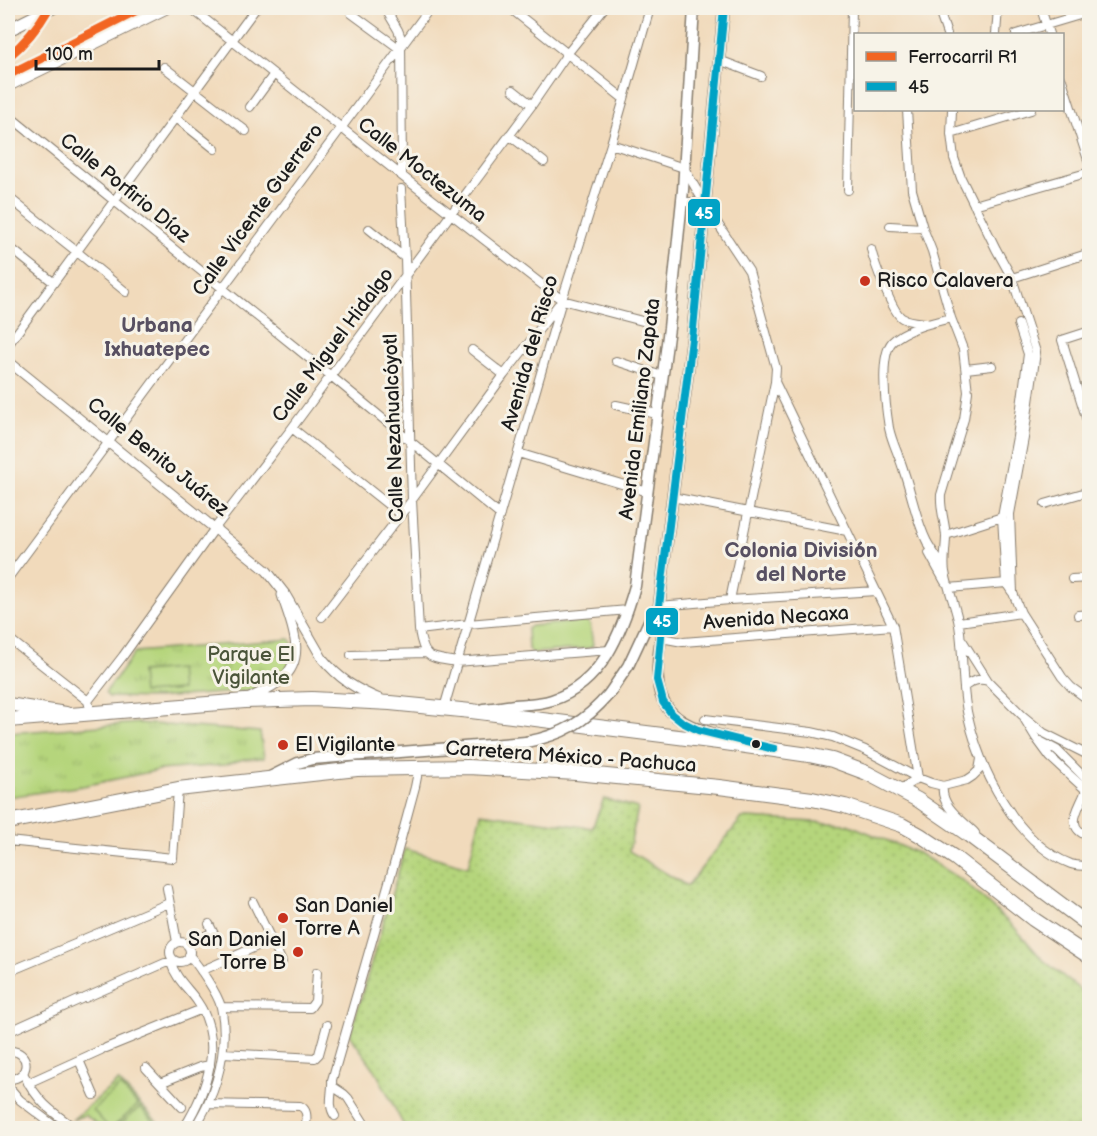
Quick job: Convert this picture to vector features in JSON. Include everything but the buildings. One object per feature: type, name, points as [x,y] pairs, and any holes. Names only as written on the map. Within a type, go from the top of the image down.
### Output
[{"type":"highway","name":"Carretera México - Pachuca","points":[[8,720],[73,714],[89,707],[167,708],[244,701],[312,699],[390,703],[471,711],[774,749],[832,760],[867,773],[937,813],[1089,926]]},
{"type":"highway","name":"Carretera México - Pachuca","points":[[8,822],[178,789],[357,769],[468,767],[576,773],[731,788],[845,806],[902,825],[955,858],[1033,919],[1089,957]]},
{"type":"main road","points":[[8,30],[52,8]]},
{"type":"main road","points":[[8,85],[165,8]]},
{"type":"main road","name":"Avenida Emiliano Zapata","points":[[471,711],[552,701],[569,693],[585,682],[599,666],[620,632],[628,610],[635,586],[669,328],[682,202],[694,8]]},
{"type":"main road","points":[[726,9],[692,339],[659,608],[662,617],[662,638],[657,680],[663,702],[682,722],[698,730],[774,749]]},
{"type":"main road","points":[[265,780],[298,763],[312,759],[526,741],[547,737],[568,729],[587,717],[609,694],[632,659],[649,621],[659,608]]},
{"type":"main road","points":[[8,704],[73,714]]},
{"type":"street","name":"Calle Moctezuma","points":[[191,8],[562,300],[650,323]]},
{"type":"street","points":[[8,345],[256,8]]},
{"type":"street","points":[[385,8],[400,38],[402,176]]},
{"type":"street","name":"Calle Vicente Guerrero","points":[[8,578],[430,8]]},
{"type":"street","points":[[510,8],[624,99]]},
{"type":"street","name":"Calle Miguel Hidalgo","points":[[89,707],[215,528],[405,277],[567,54],[604,8]]},
{"type":"street","name":"Avenida del Risco","points":[[444,708],[562,300],[611,144],[650,8]]},
{"type":"street","points":[[848,190],[852,8]]},
{"type":"street","points":[[938,8],[947,33]]},
{"type":"street","points":[[996,33],[998,8]]},
{"type":"street","points":[[1041,8],[1048,30]]},
{"type":"street","points":[[1024,33],[1048,30],[1089,12]]},
{"type":"street","points":[[351,13],[400,49]]},
{"type":"street","points":[[719,60],[761,76]]},
{"type":"street","points":[[164,67],[246,130]]},
{"type":"street","points":[[250,107],[274,74]]},
{"type":"street","points":[[513,90],[532,105]]},
{"type":"street","points":[[1065,99],[1089,166]]},
{"type":"street","points":[[907,111],[912,190],[933,251],[951,318],[963,349],[966,369],[967,406],[940,504],[946,535],[945,571],[959,622],[967,715],[981,759],[1010,812],[1026,833],[1054,856],[1074,865],[1089,866]]},
{"type":"street","points":[[952,111],[951,134],[954,158],[974,205],[1012,278],[1036,352],[1010,514],[1012,593]]},
{"type":"street","points":[[951,134],[1028,111]]},
{"type":"street","name":"Calle Porfirio Díaz","points":[[8,114],[500,515]]},
{"type":"street","points":[[175,117],[215,149]]},
{"type":"street","points":[[1080,136],[1089,134]]},
{"type":"street","points":[[509,135],[544,162]]},
{"type":"street","points":[[611,144],[684,168],[706,206],[749,270],[776,369],[730,600]]},
{"type":"street","points":[[974,205],[1089,172]]},
{"type":"street","name":"Calle Nezahualcóyotl","points":[[401,189],[419,630],[421,645],[426,653]]},
{"type":"street","points":[[8,197],[126,292]]},
{"type":"street","points":[[682,202],[694,202],[706,206]]},
{"type":"street","points":[[890,226],[924,228]]},
{"type":"street","points":[[369,229],[405,258]]},
{"type":"street","points":[[8,246],[53,282]]},
{"type":"street","points":[[871,249],[898,315],[908,320],[927,324]]},
{"type":"street","points":[[1012,278],[1089,253]]},
{"type":"street","points":[[322,617],[562,300]]},
{"type":"street","points":[[945,571],[927,542],[919,523],[890,430],[884,365],[886,352],[892,342],[900,336],[927,324],[951,318]]},
{"type":"street","points":[[1018,324],[1028,354],[1017,437],[1002,517],[1006,583],[1021,613],[1062,677],[1089,701]]},
{"type":"street","points":[[1089,331],[1062,340],[1089,430]]},
{"type":"street","points":[[472,350],[504,375]]},
{"type":"street","name":"Calle Benito Juárez","points":[[8,361],[267,571],[296,612],[322,658],[340,678],[365,693],[390,703]]},
{"type":"street","points":[[616,361],[662,376]]},
{"type":"street","points":[[966,369],[992,366]]},
{"type":"street","points":[[775,382],[893,626],[918,778]]},
{"type":"street","points":[[616,405],[657,414]]},
{"type":"street","points":[[292,428],[401,514]]},
{"type":"street","points":[[518,453],[648,492]]},
{"type":"street","points":[[904,485],[924,544],[949,588]]},
{"type":"street","points":[[1045,504],[1089,491]]},
{"type":"street","points":[[672,496],[847,531]]},
{"type":"street","points":[[946,535],[1002,517]]},
{"type":"street","points":[[1072,579],[1089,578]]},
{"type":"street","points":[[949,588],[1006,583]]},
{"type":"street","name":"Calle Benito Juárez","points":[[244,701],[281,681],[293,664],[296,649],[294,631],[280,587]]},
{"type":"street","name":"Avenida Necaxa","points":[[659,608],[730,600],[876,591]]},
{"type":"street","points":[[419,630],[628,610]]},
{"type":"street","points":[[959,622],[1021,613]]},
{"type":"street","points":[[1078,615],[1089,614]]},
{"type":"street","name":"Avenida Necaxa","points":[[662,638],[683,642],[893,626]]},
{"type":"street","points":[[8,638],[89,707]]},
{"type":"street","points":[[961,638],[988,681],[1022,715],[1044,733],[1089,756]]},
{"type":"street","points":[[351,655],[426,653],[432,657],[456,662],[610,650]]},
{"type":"street","points":[[964,687],[976,680],[988,681]]},
{"type":"street","points":[[1022,715],[1050,757],[1086,789],[1074,822],[1081,834],[1089,837]]},
{"type":"street","points":[[705,719],[833,736],[918,778],[944,786],[974,777],[979,770],[981,759]]},
{"type":"street","points":[[1036,738],[1057,750],[1089,783]]},
{"type":"street","points":[[335,1116],[331,1108],[332,1080],[395,861],[419,767]]},
{"type":"street","points":[[899,790],[918,778]]},
{"type":"street","points":[[944,786],[943,796],[948,806],[1000,858]]},
{"type":"street","points":[[8,822],[8,845],[173,858],[178,789]]},
{"type":"street","points":[[166,888],[177,942]]},
{"type":"street","points":[[253,902],[282,962]]},
{"type":"street","points":[[8,972],[168,903]]},
{"type":"street","points":[[209,924],[218,942]]},
{"type":"street","points":[[187,945],[213,932]]},
{"type":"street","points":[[201,971],[270,940]]},
{"type":"street","points":[[8,1032],[165,963],[172,961],[179,962],[185,960],[190,950],[182,942],[177,942],[171,946],[170,950],[170,953],[172,961],[176,974],[202,1009],[212,1039],[210,1065],[195,1123]]},
{"type":"street","points":[[184,1128],[195,1123],[212,1094],[223,1053],[224,1028],[221,1007],[201,971],[189,956]]},
{"type":"street","points":[[221,1007],[310,1008],[315,1001],[317,972]]},
{"type":"street","points":[[28,1083],[202,1009]]},
{"type":"street","points":[[207,1021],[222,1016]]},
{"type":"street","points":[[223,1053],[315,1058],[319,1054],[327,1024]]},
{"type":"street","points":[[8,1051],[14,1050],[22,1055],[26,1064],[24,1073],[28,1083],[41,1102],[75,1128]]},
{"type":"street","points":[[79,1060],[94,1095]]},
{"type":"street","points":[[160,1083],[210,1065]]},
{"type":"street","points":[[146,1068],[182,1107]]},
{"type":"street","points":[[8,1079],[15,1079],[24,1073]]},
{"type":"street","points":[[332,1086],[348,1098],[367,1128]]},
{"type":"street","points":[[9,1090],[57,1128]]},
{"type":"street","points":[[208,1104],[300,1106],[307,1112],[306,1128]]},
{"type":"green space","points":[[586,621],[590,624],[593,645],[591,648],[532,653],[528,649],[527,629],[531,626]]},
{"type":"green space","name":"Parque El Vigilante","points":[[290,639],[294,647],[289,668],[261,690],[157,698],[109,697],[105,693],[135,652]]},
{"type":"green space","points":[[179,669],[181,690],[143,693],[141,672]]},
{"type":"green space","points":[[139,723],[260,732],[264,758],[244,759],[224,765],[159,770],[83,786],[8,797],[8,733]]},
{"type":"green space","points":[[604,799],[638,808],[629,851],[687,886],[742,818],[847,824],[920,854],[963,881],[1015,928],[1042,959],[1089,997],[1089,1128],[405,1128],[375,1070],[350,1035],[405,849],[468,867],[481,813],[592,828]]},
{"type":"green space","points":[[118,1081],[163,1128],[103,1128],[85,1115],[72,1120]]},
{"type":"green space","points":[[120,1086],[138,1105],[112,1128],[109,1128],[93,1110]]},
{"type":"green space","points":[[140,1107],[158,1127],[116,1128]]},
{"type":"rail line","name":"R1","points":[[8,57],[31,34],[49,8]]},
{"type":"rail line","name":"R1","points":[[8,75],[141,8]]},
{"type":"transit line","name":"45","points":[[724,8],[692,339],[659,606],[662,626],[657,680],[663,702],[682,722],[698,730],[774,749]]},
{"type":"place","name":"Risco Calavera","points":[[865,281]]},
{"type":"place","name":"El Vigilante","points":[[283,745]]},
{"type":"place","name":"San Daniel Torre A","points":[[283,918]]},
{"type":"place","name":"San Daniel Torre B","points":[[298,952]]},
{"type":"district","name":"Urbana Ixhuatepec","points":[[157,337]]},
{"type":"district","name":"Colonia División del Norte","points":[[801,562]]}]
